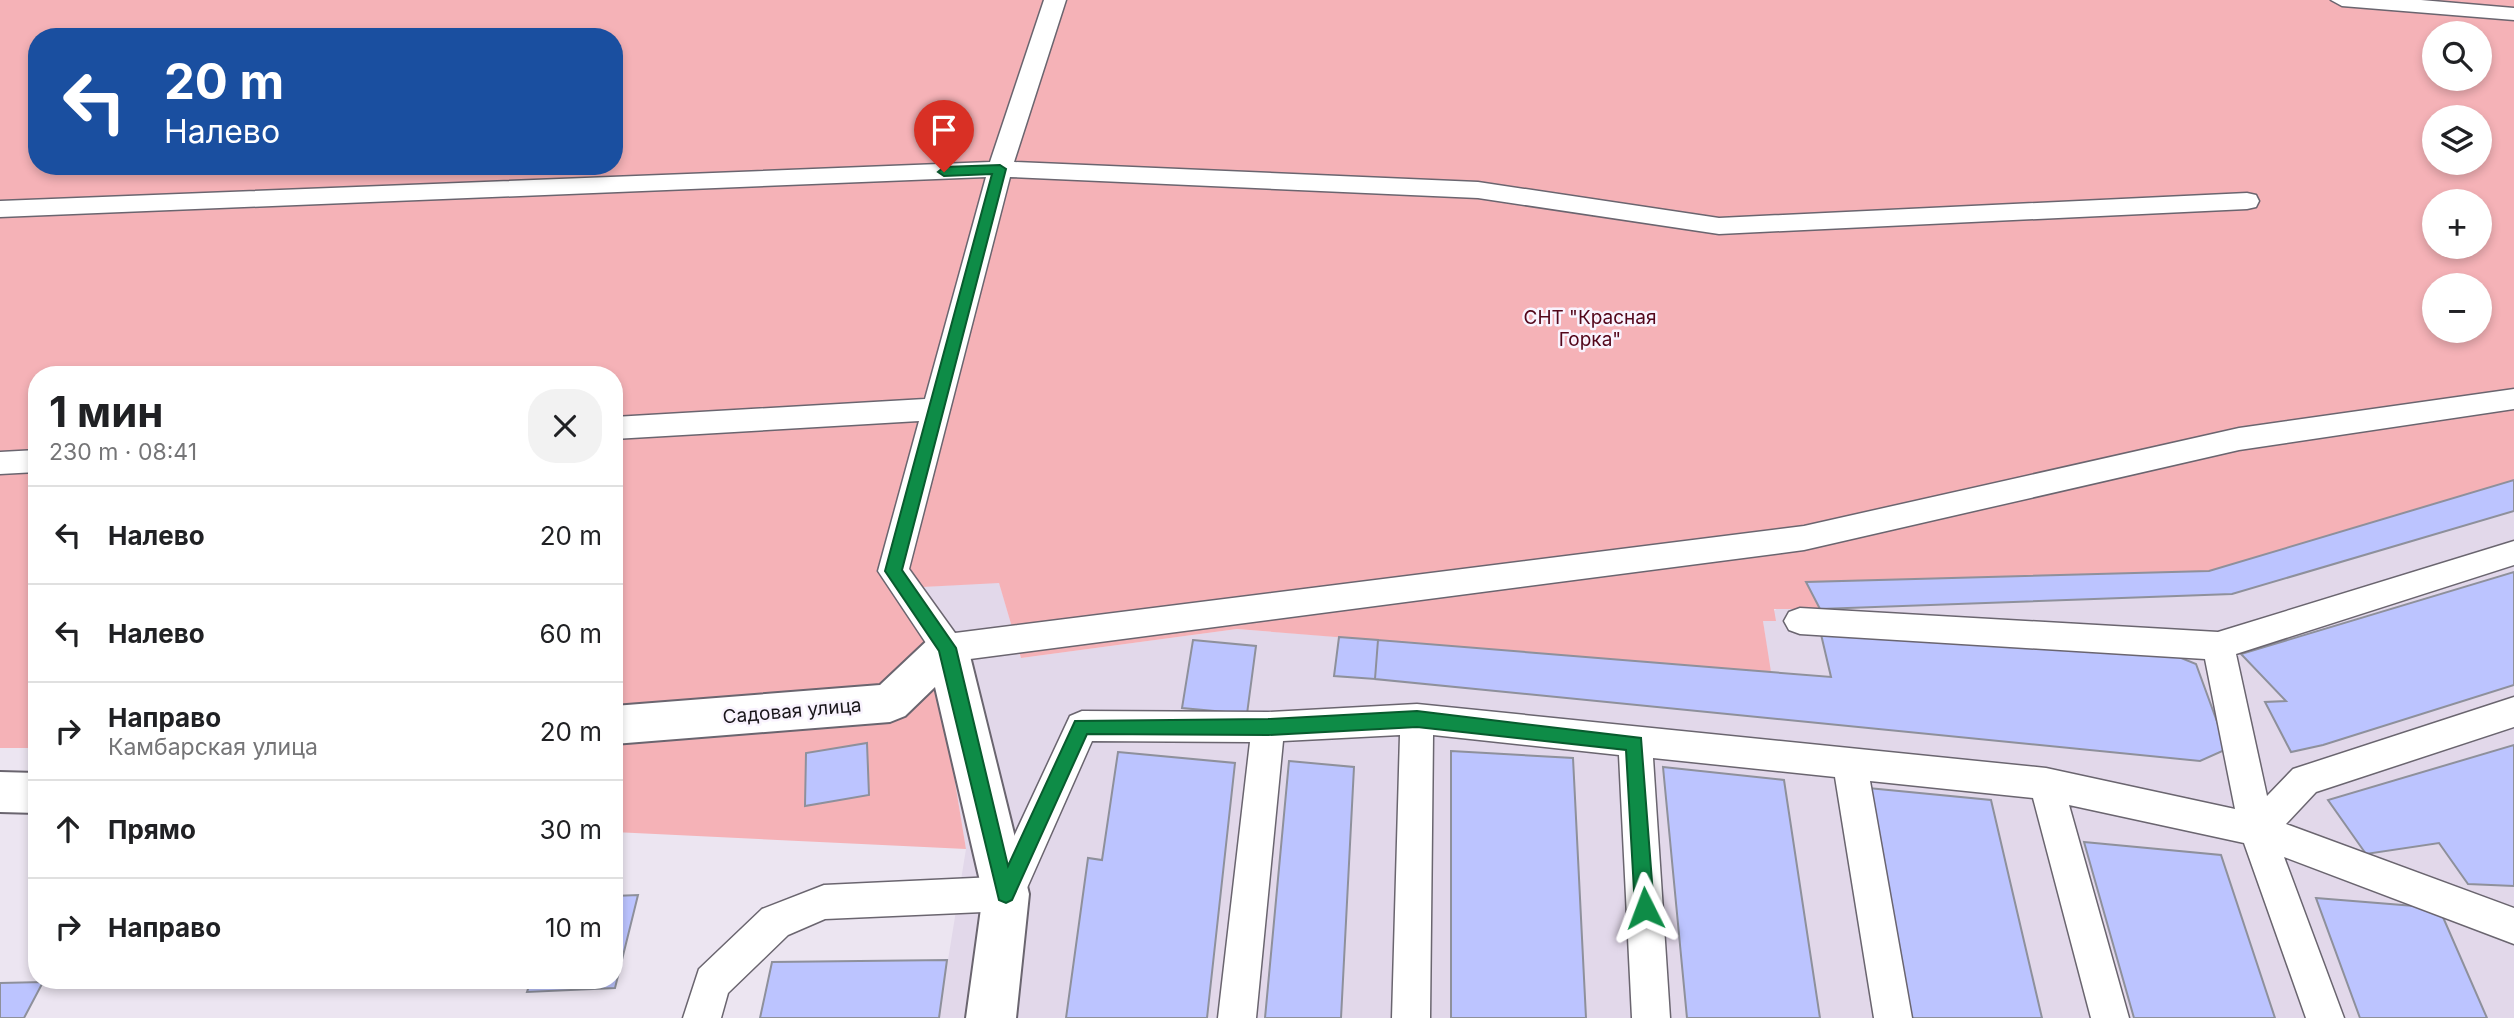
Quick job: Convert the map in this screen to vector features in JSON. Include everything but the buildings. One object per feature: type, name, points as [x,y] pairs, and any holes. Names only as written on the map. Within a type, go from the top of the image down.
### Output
[{"type":"street","name":"Садовая улица","points":[[623,724],[890,703],[947,648]]},
{"type":"street","points":[[947,648],[1006,894],[990,1018]]},
{"type":"street","points":[[0,792],[28,793]]},
{"type":"lane","points":[[1055,0],[1000,169],[893,571],[947,648],[1804,538],[2239,439],[2514,399]]},
{"type":"lane","points":[[2342,0],[2514,14]]},
{"type":"lane","points":[[0,209],[1000,169],[1478,190],[1718,226],[2247,201]]},
{"type":"lane","points":[[623,427],[937,410]]},
{"type":"lane","points":[[0,463],[28,461]]},
{"type":"lane","points":[[1800,621],[2218,646],[2514,554]]},
{"type":"lane","points":[[2218,646],[2257,830],[2325,1018]]},
{"type":"lane","points":[[2257,830],[2305,780],[2514,712]]},
{"type":"lane","points":[[702,1018],[712,982],[775,922],[811,907],[824,902],[1006,894],[1082,726],[1268,727],[1417,719],[2046,784],[2257,830],[2514,927]]},
{"type":"lane","points":[[1411,1018],[1417,719]]},
{"type":"lane","points":[[1237,1018],[1268,727]]},
{"type":"lane","points":[[1635,743],[1651,1018]]},
{"type":"lane","points":[[1850,765],[1893,1018]]},
{"type":"lane","points":[[2046,784],[2110,1018]]},
{"type":"shaded area","points":[[2514,480],[2514,1018],[760,1018],[772,962],[948,960],[966,849],[922,587],[999,582],[1021,658],[1237,629],[1770,671],[1763,621],[1806,582],[2209,571]]},
{"type":"green space","name":"СНТ \"Красная Горка\"","points":[[0,0],[2514,0],[2514,480],[2209,571],[1807,582],[1820,609],[1774,609],[1776,621],[1763,621],[1771,672],[1237,629],[1021,658],[999,583],[923,587],[966,849],[623,832],[623,366],[28,366],[28,748],[0,748]]},
{"type":"route","points":[[944,172],[1000,169],[893,571],[947,648],[1006,894],[1082,726],[1268,727],[1417,719],[1635,743],[1645,908]]}]
